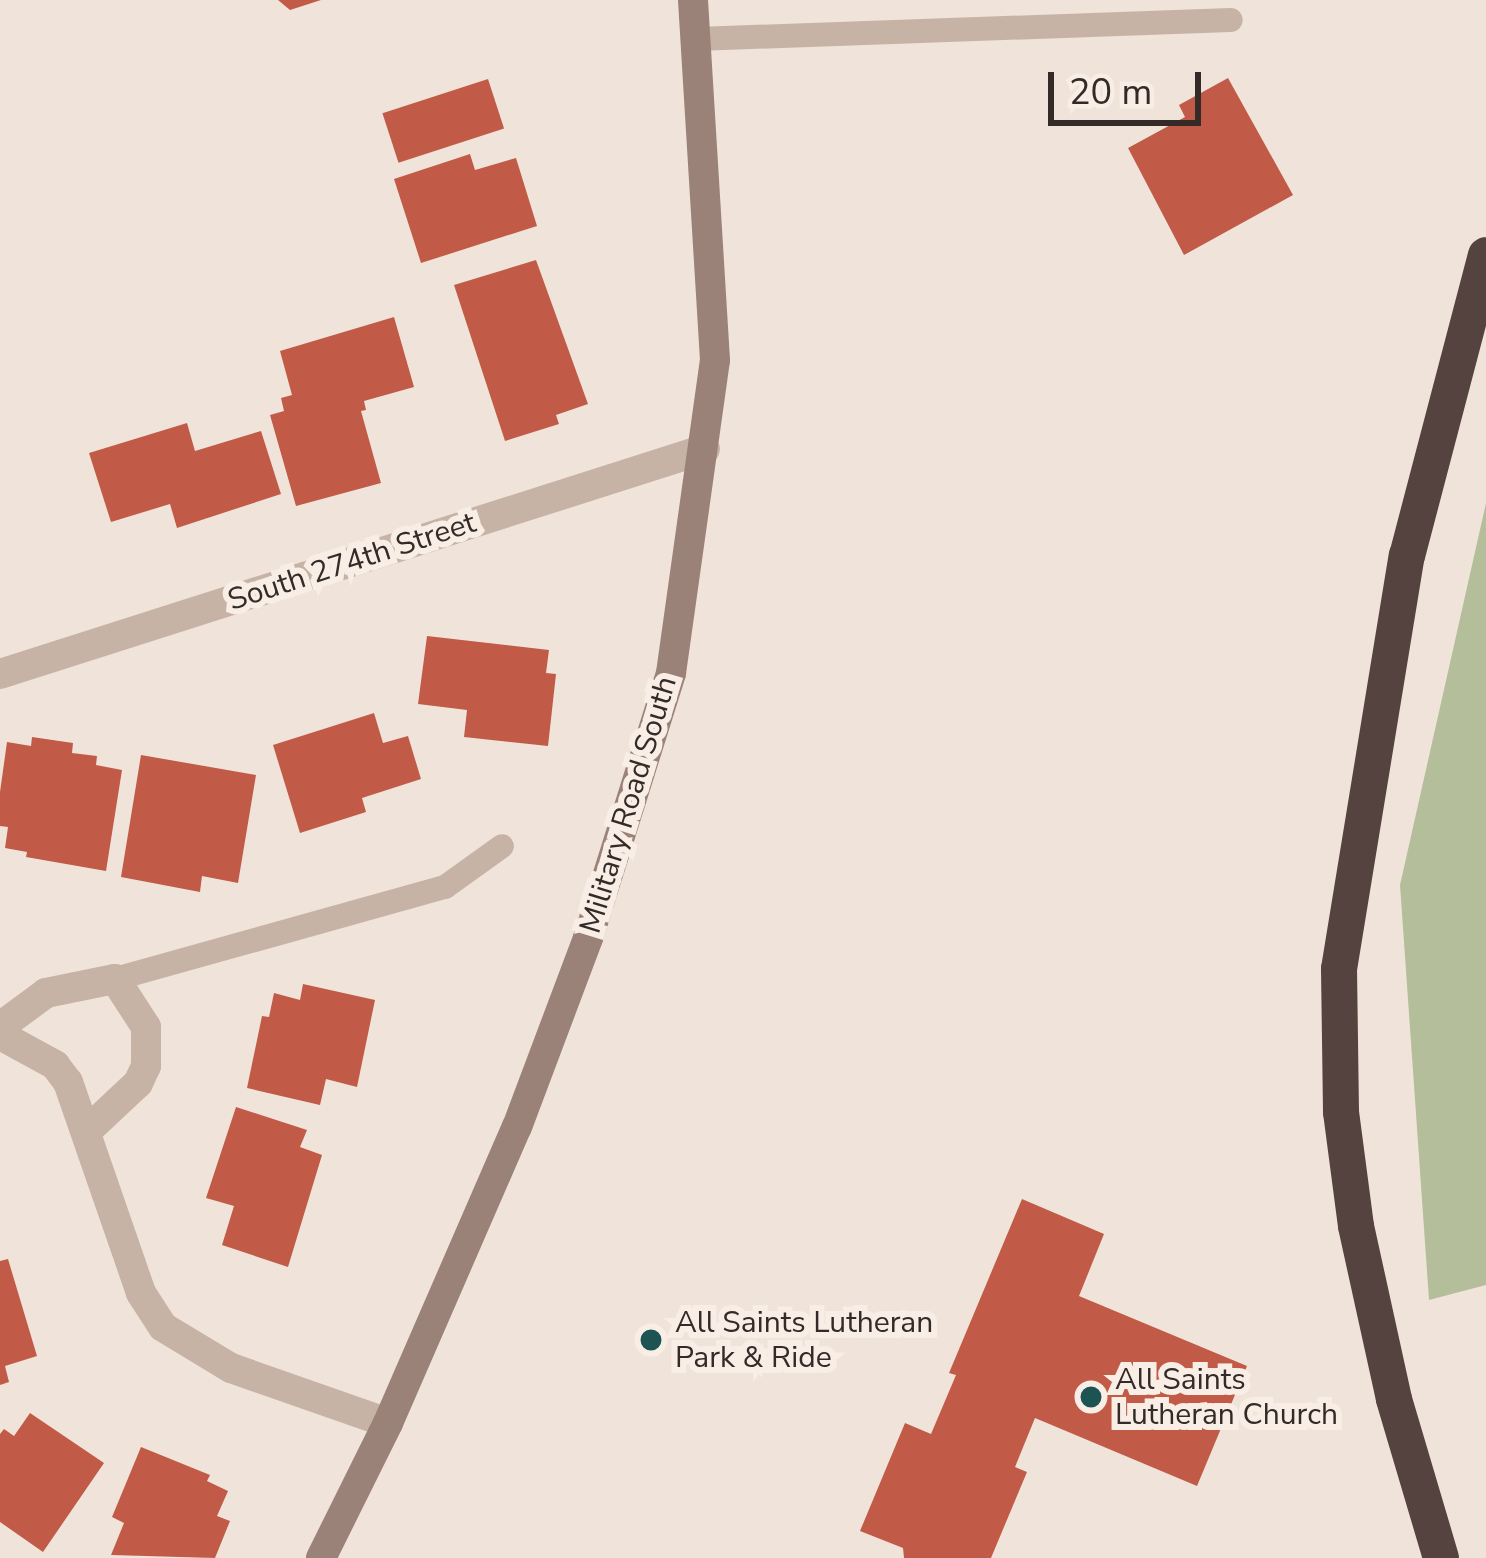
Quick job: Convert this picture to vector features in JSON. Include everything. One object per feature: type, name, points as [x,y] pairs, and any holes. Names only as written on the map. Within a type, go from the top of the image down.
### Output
[{"type":"highway","points":[[1441,1558],[1394,1399],[1356,1226],[1341,1112],[1339,969],[1407,556],[1486,255]]},
{"type":"main road","name":"Military Road South","points":[[320,1558],[388,1423],[518,1127],[647,760],[671,673],[715,360],[693,0]]},
{"type":"street","name":"South 274th Street","points":[[0,674],[705,449]]},
{"type":"street","points":[[88,1130],[138,1083],[146,1066],[146,1027],[116,979],[46,993],[0,1031],[56,1065],[88,1130],[141,1292],[163,1327],[231,1368],[388,1423]]},
{"type":"lane","points":[[697,39],[1231,20]]},
{"type":"lane","points":[[116,979],[445,887],[502,846]]},
{"type":"green space","points":[[1486,503],[1486,1285],[1429,1300],[1400,885]]},
{"type":"building","points":[[278,0],[321,0],[290,10]]},
{"type":"building","points":[[1228,78],[1293,195],[1184,255],[1128,148],[1185,117],[1179,105]]},
{"type":"building","points":[[488,79],[504,128],[399,163],[382,113]]},
{"type":"building","points":[[470,154],[475,170],[516,158],[537,226],[421,263],[394,179]]},
{"type":"building","points":[[536,260],[588,404],[556,415],[559,424],[505,441],[454,285]]},
{"type":"building","points":[[394,317],[414,387],[364,401],[366,410],[361,411],[381,483],[296,506],[270,415],[284,411],[281,398],[292,395],[280,351]]},
{"type":"building","points":[[187,423],[195,451],[261,431],[281,494],[177,528],[170,504],[111,522],[89,453]]},
{"type":"building","points":[[427,636],[549,650],[546,673],[556,674],[548,746],[464,737],[467,710],[418,704]]},
{"type":"building","points":[[374,713],[383,743],[408,736],[421,779],[362,798],[366,812],[300,833],[273,745]]},
{"type":"building","points":[[32,737],[73,743],[72,753],[97,756],[96,765],[122,770],[106,871],[26,857],[27,852],[5,848],[8,827],[0,826],[0,792],[7,742],[31,746]]},
{"type":"building","points":[[141,755],[256,775],[238,883],[202,876],[200,892],[121,877]]},
{"type":"building","points":[[303,984],[375,1000],[357,1087],[326,1079],[320,1105],[247,1088],[262,1016],[269,1017],[274,993],[300,1000]]},
{"type":"building","points":[[236,1107],[307,1130],[300,1147],[322,1155],[288,1267],[222,1245],[234,1206],[206,1198]]},
{"type":"building","name":"All Saints Lutheran Church","points":[[1022,1199],[1104,1234],[1079,1296],[1247,1366],[1197,1486],[1035,1418],[1015,1467],[1027,1472],[991,1558],[904,1558],[903,1548],[860,1531],[905,1423],[931,1434],[956,1375],[949,1373]]},
{"type":"building","points":[[8,1259],[37,1356],[5,1366],[9,1382],[0,1385],[0,1261]]},
{"type":"building","points":[[30,1413],[104,1463],[43,1552],[0,1522],[0,1434],[4,1429],[14,1436]]},
{"type":"building","points":[[141,1447],[210,1475],[207,1481],[228,1491],[217,1516],[230,1521],[215,1558],[111,1555],[124,1523],[112,1517]]},
{"type":"place","name":"All Saints Lutheran Park & Ride","points":[[651,1340]]},
{"type":"place","name":"All Saints Lutheran Church","points":[[1091,1397]]}]
